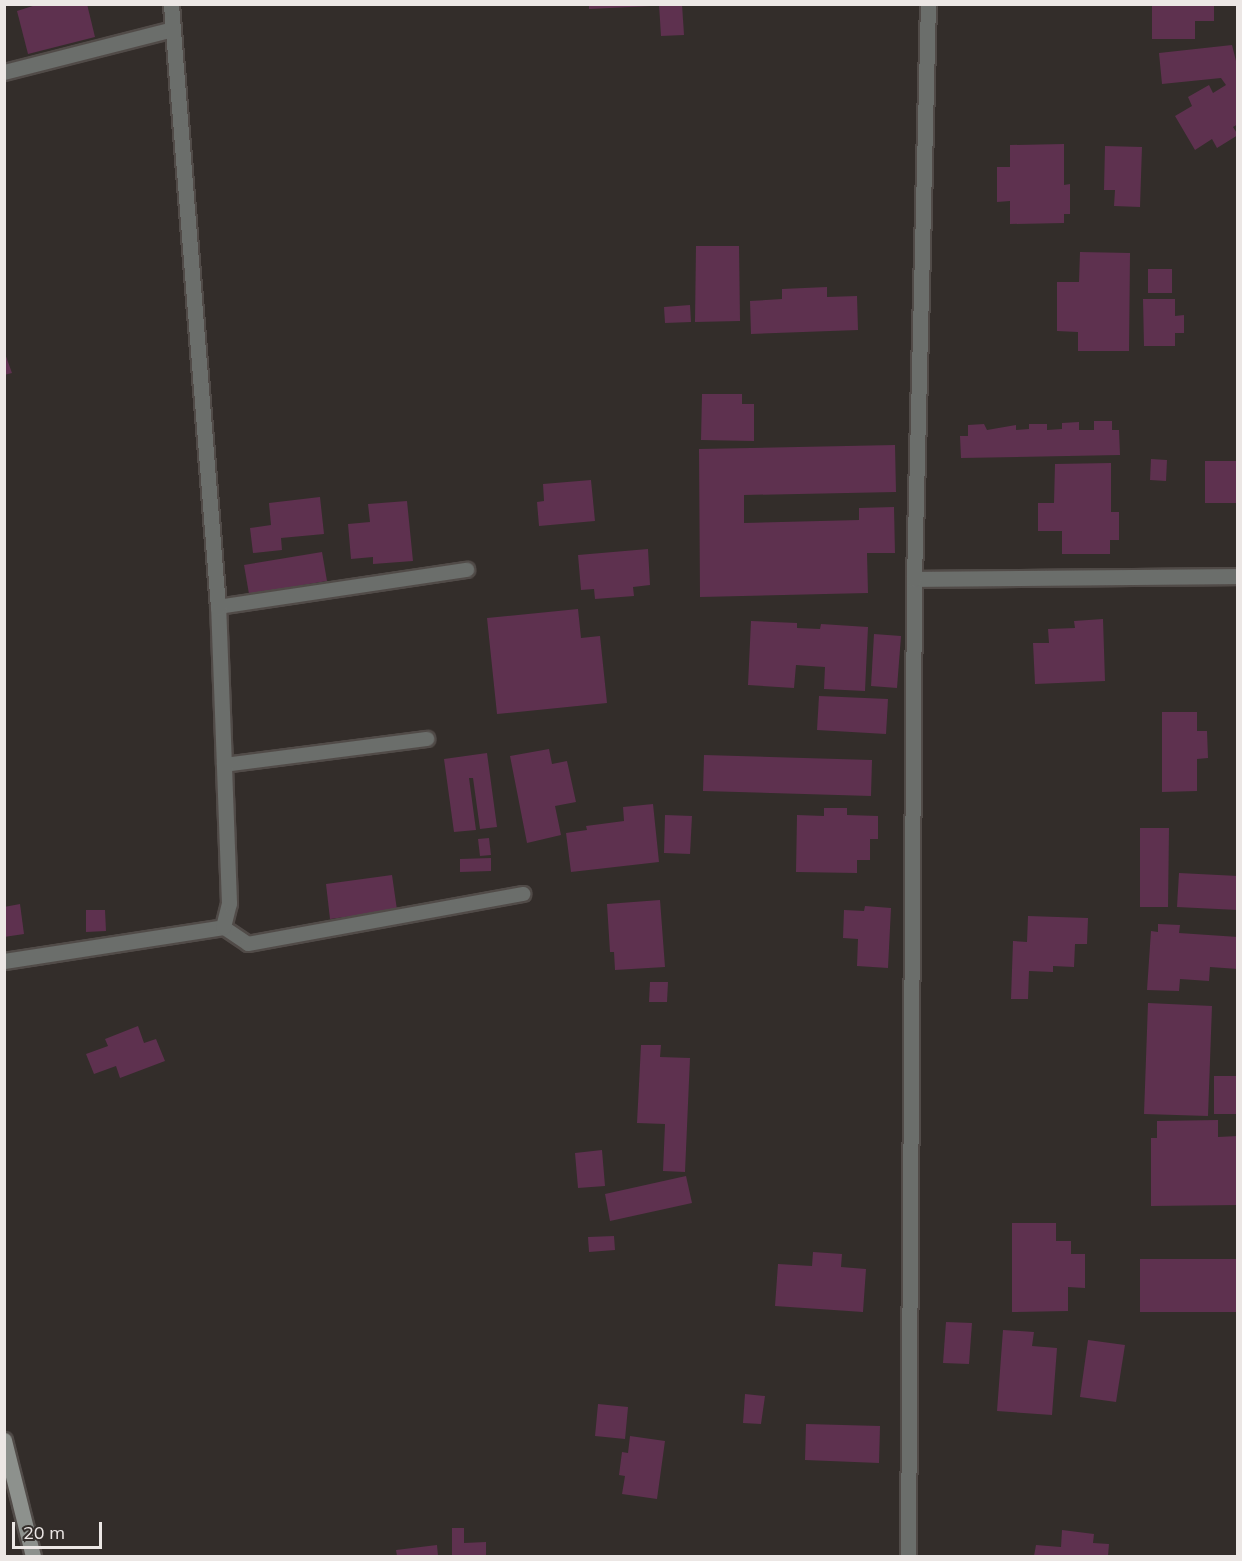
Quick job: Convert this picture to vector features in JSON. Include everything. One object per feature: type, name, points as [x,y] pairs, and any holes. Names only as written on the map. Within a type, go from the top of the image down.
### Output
[{"type":"street","points":[[4,961],[223,927],[229,903],[218,607],[171,4]]},
{"type":"street","points":[[908,1557],[914,579],[928,4]]},
{"type":"street","points":[[4,72],[173,29]]},
{"type":"street","points":[[914,579],[1238,576]]},
{"type":"street","points":[[4,1440],[33,1557]]},
{"type":"lane","points":[[218,607],[467,570]]},
{"type":"lane","points":[[224,765],[427,739]]},
{"type":"lane","points":[[223,927],[248,944],[524,894]]},
{"type":"building","points":[[39,4],[87,4],[95,37],[28,54],[17,11]]},
{"type":"building","points":[[589,4],[651,4],[651,6],[589,9]]},
{"type":"building","points":[[659,4],[682,4],[684,35],[661,36]]},
{"type":"building","points":[[1152,4],[1214,4],[1214,21],[1195,21],[1195,39],[1152,39]]},
{"type":"building","points":[[1232,45],[1238,69],[1238,124],[1233,127],[1238,135],[1217,148],[1212,139],[1195,150],[1175,116],[1192,106],[1188,97],[1209,85],[1213,93],[1226,85],[1221,78],[1162,84],[1159,53]]},
{"type":"building","points":[[1064,144],[1064,185],[1070,184],[1070,214],[1064,214],[1064,223],[1010,224],[1010,201],[997,202],[997,167],[1010,167],[1010,145]]},
{"type":"building","points":[[1105,146],[1142,147],[1140,207],[1114,206],[1115,190],[1104,190]]},
{"type":"building","points":[[696,246],[739,246],[740,321],[695,322]]},
{"type":"building","points":[[1080,252],[1130,253],[1129,351],[1078,351],[1078,332],[1057,331],[1057,282],[1079,282]]},
{"type":"building","points":[[1148,269],[1172,269],[1172,293],[1148,293]]},
{"type":"building","points":[[827,287],[827,297],[857,296],[858,330],[751,334],[750,301],[782,299],[782,289]]},
{"type":"building","points":[[1143,299],[1175,299],[1175,316],[1184,315],[1184,333],[1175,333],[1175,346],[1144,346]]},
{"type":"building","points":[[690,305],[691,322],[665,323],[664,307]]},
{"type":"building","points":[[4,351],[12,373],[4,375]]},
{"type":"building","points":[[702,394],[742,394],[742,404],[754,404],[754,441],[701,440]]},
{"type":"building","points":[[1094,421],[1112,421],[1112,430],[1119,430],[1120,455],[961,458],[960,436],[968,436],[968,425],[984,424],[987,430],[1016,425],[1016,430],[1029,429],[1029,424],[1047,424],[1047,430],[1062,429],[1062,423],[1079,422],[1079,430],[1094,430]]},
{"type":"building","points":[[895,445],[896,492],[744,495],[744,523],[859,520],[859,508],[894,507],[895,553],[867,553],[868,593],[700,597],[699,449]]},
{"type":"building","points":[[1151,459],[1167,460],[1166,481],[1150,480]]},
{"type":"building","points":[[1205,461],[1238,461],[1238,503],[1205,503]]},
{"type":"building","points":[[1111,463],[1111,512],[1119,512],[1119,540],[1110,540],[1110,554],[1062,554],[1062,531],[1038,531],[1038,503],[1054,503],[1055,464]]},
{"type":"building","points":[[591,480],[595,521],[539,526],[537,502],[544,501],[543,484]]},
{"type":"building","points":[[320,497],[324,534],[281,538],[282,550],[253,553],[250,528],[271,525],[269,503]]},
{"type":"building","points":[[407,501],[413,561],[373,564],[373,557],[351,559],[348,524],[370,522],[368,504]]},
{"type":"building","points":[[648,549],[650,585],[633,587],[634,596],[595,599],[594,589],[581,590],[578,555]]},
{"type":"building","points":[[322,552],[327,581],[249,594],[244,565]]},
{"type":"building","points":[[578,609],[581,638],[600,636],[607,703],[497,714],[487,618]]},
{"type":"building","points":[[1103,619],[1105,681],[1035,684],[1033,643],[1049,643],[1048,629],[1075,628],[1074,621]]},
{"type":"building","points":[[751,621],[797,623],[797,628],[820,629],[821,624],[868,627],[865,691],[824,689],[825,667],[796,665],[794,688],[748,685]]},
{"type":"building","points":[[874,634],[901,636],[897,688],[871,686]]},
{"type":"building","points":[[819,696],[888,699],[886,734],[817,730]]},
{"type":"building","points":[[1162,712],[1197,712],[1197,731],[1207,731],[1208,758],[1197,759],[1197,791],[1162,792]]},
{"type":"building","points":[[549,749],[552,764],[567,761],[576,802],[555,806],[561,835],[527,843],[510,756]]},
{"type":"building","points":[[487,753],[497,827],[480,829],[473,778],[469,778],[476,830],[454,832],[444,759]]},
{"type":"building","points":[[704,755],[872,760],[871,796],[703,791]]},
{"type":"building","points":[[653,804],[659,862],[571,872],[566,833],[587,830],[586,826],[624,821],[623,807]]},
{"type":"building","points":[[824,808],[847,808],[847,815],[878,816],[878,839],[870,839],[870,860],[857,860],[857,873],[796,872],[797,815],[824,816]]},
{"type":"building","points":[[665,815],[692,816],[690,854],[664,853]]},
{"type":"building","points":[[1140,828],[1169,828],[1168,907],[1140,907]]},
{"type":"building","points":[[489,838],[491,855],[480,856],[478,839]]},
{"type":"building","points":[[491,858],[491,871],[460,872],[460,859]]},
{"type":"building","points":[[1179,873],[1238,876],[1238,910],[1177,907]]},
{"type":"building","points":[[392,875],[397,910],[330,919],[326,884]]},
{"type":"building","points":[[660,900],[665,967],[615,970],[614,952],[610,952],[607,904]]},
{"type":"building","points":[[20,904],[24,934],[4,937],[4,907]]},
{"type":"building","points":[[865,906],[891,908],[888,968],[857,966],[858,939],[843,938],[844,910],[864,911]]},
{"type":"building","points":[[86,910],[105,910],[106,931],[86,932]]},
{"type":"building","points":[[1028,916],[1088,918],[1087,944],[1075,944],[1074,967],[1053,966],[1053,972],[1029,971],[1028,999],[1011,999],[1013,941],[1027,942]]},
{"type":"building","points":[[1158,924],[1180,925],[1179,933],[1238,937],[1238,969],[1210,967],[1209,981],[1180,979],[1179,991],[1147,990],[1151,931],[1158,932]]},
{"type":"building","points":[[650,982],[668,982],[667,1002],[649,1002]]},
{"type":"building","points":[[1148,1003],[1212,1006],[1208,1116],[1144,1114]]},
{"type":"building","points":[[138,1026],[144,1043],[156,1039],[165,1061],[120,1078],[116,1066],[94,1074],[86,1054],[108,1046],[105,1039]]},
{"type":"building","points":[[641,1045],[661,1045],[660,1057],[690,1058],[685,1172],[663,1171],[665,1124],[637,1123]]},
{"type":"building","points":[[1214,1076],[1238,1076],[1238,1114],[1214,1114]]},
{"type":"building","points":[[1218,1120],[1218,1137],[1238,1136],[1238,1205],[1151,1206],[1151,1138],[1157,1138],[1157,1121]]},
{"type":"building","points":[[602,1150],[605,1186],[578,1188],[575,1153]]},
{"type":"building","points":[[686,1176],[692,1203],[610,1221],[605,1194]]},
{"type":"building","points":[[1012,1223],[1056,1223],[1056,1241],[1071,1241],[1071,1254],[1085,1254],[1085,1288],[1068,1287],[1068,1311],[1012,1312]]},
{"type":"building","points":[[614,1236],[615,1250],[589,1252],[588,1237]]},
{"type":"building","points":[[813,1252],[842,1254],[841,1267],[866,1269],[863,1312],[775,1306],[778,1264],[812,1266]]},
{"type":"building","points":[[1140,1259],[1238,1259],[1238,1312],[1140,1312]]},
{"type":"building","points":[[946,1322],[972,1323],[969,1364],[943,1363]]},
{"type":"building","points":[[1003,1330],[1034,1332],[1032,1346],[1057,1348],[1052,1415],[997,1411]]},
{"type":"building","points":[[1088,1340],[1125,1345],[1116,1402],[1080,1397]]},
{"type":"building","points":[[745,1394],[765,1396],[761,1424],[743,1423]]},
{"type":"building","points":[[598,1404],[628,1407],[625,1439],[595,1436]]},
{"type":"building","points":[[806,1424],[880,1426],[879,1463],[805,1460]]},
{"type":"building","points":[[630,1436],[665,1441],[657,1499],[622,1494],[625,1476],[619,1475],[622,1452],[628,1453]]},
{"type":"building","points":[[452,1528],[464,1528],[464,1543],[486,1542],[486,1556],[452,1556]]},
{"type":"building","points":[[1062,1530],[1094,1534],[1093,1543],[1109,1544],[1108,1556],[1034,1556],[1036,1545],[1061,1547]]},
{"type":"building","points":[[437,1545],[438,1556],[397,1556],[396,1550]]}]
